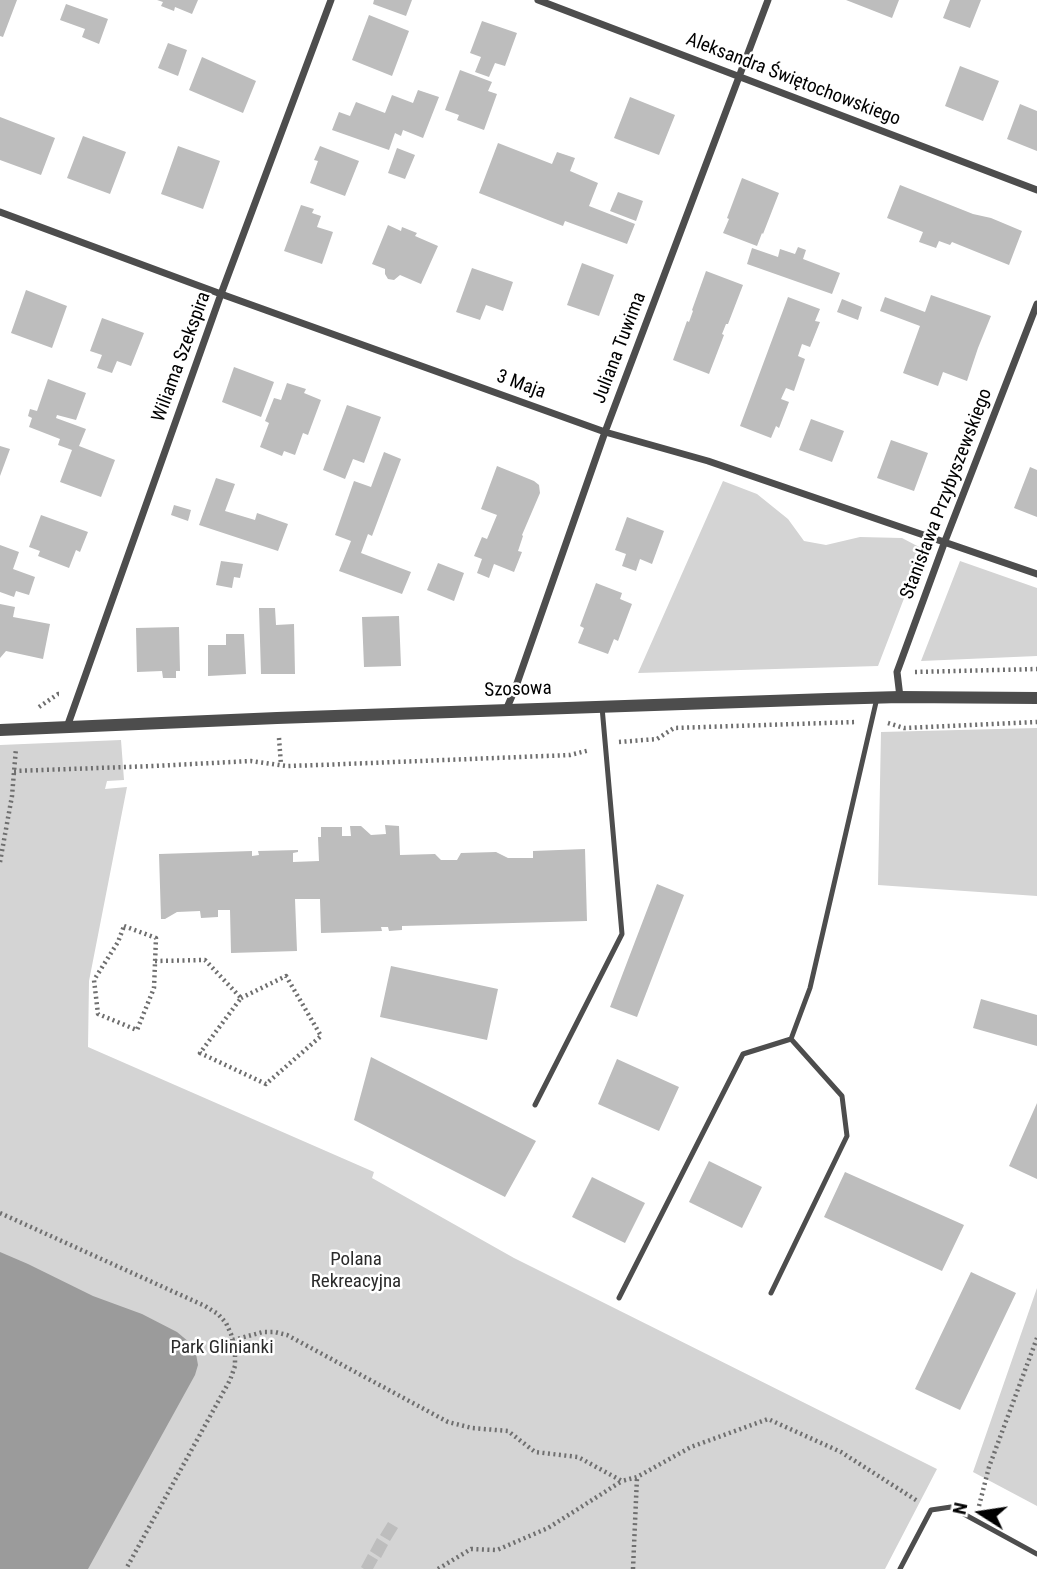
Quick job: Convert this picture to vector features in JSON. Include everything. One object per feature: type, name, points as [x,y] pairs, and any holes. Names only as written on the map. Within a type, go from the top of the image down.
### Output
[{"type":"street","name":"Wiliama Szekspira","points":[[67,727],[221,294],[331,0]]},
{"type":"street","name":"Aleksandra Świętochowskiego","points":[[538,0],[1037,190]]},
{"type":"street","name":"Juliana Tuwima","points":[[506,710],[605,432],[768,0]]},
{"type":"street","name":"3 Maja","points":[[0,212],[605,432],[708,461],[1037,574]]},
{"type":"street","name":"Stanisława Przybyszewskiego","points":[[900,697],[897,672],[1037,304]]},
{"type":"street","name":"Szosowa","points":[[0,730],[900,697],[1037,698]]},
{"type":"lane","points":[[791,1039],[810,988],[877,698]]},
{"type":"lane","points":[[535,1105],[622,934],[602,707]]},
{"type":"lane","points":[[771,1293],[847,1136],[842,1096],[791,1039]]},
{"type":"lane","points":[[619,1298],[743,1054],[791,1039]]},
{"type":"lane","points":[[900,1569],[931,1510],[951,1507],[1037,1554]]},
{"type":"path","points":[[897,672],[1037,669]]},
{"type":"path","points":[[15,771],[251,761],[286,766],[570,755],[619,742],[657,739],[674,728]]},
{"type":"path","points":[[0,862],[12,796],[18,729]]},
{"type":"path","points":[[124,926],[156,938],[155,961],[154,988],[137,1030],[98,1014],[94,980],[118,942],[124,926]]},
{"type":"path","points":[[155,961],[205,960],[241,998]]},
{"type":"path","points":[[286,976],[321,1037],[266,1084],[200,1054],[241,998],[286,976]]},
{"type":"path","points":[[0,1213],[205,1306],[226,1323],[233,1340],[235,1354],[230,1380],[126,1569]]},
{"type":"path","points":[[233,1340],[263,1332],[287,1335],[448,1422],[508,1431],[535,1452],[578,1457],[622,1481]]},
{"type":"path","points":[[976,1521],[989,1468],[1037,1338]]},
{"type":"path","points":[[438,1569],[471,1549],[497,1550],[548,1528],[622,1481],[637,1477],[691,1447],[768,1419],[841,1452],[931,1510]]},
{"type":"path","points":[[633,1569],[637,1477]]},
{"type":"green space","points":[[723,481],[757,494],[788,519],[804,541],[826,545],[860,537],[902,538],[923,549],[878,666],[638,673]]},
{"type":"green space","points":[[960,561],[1037,588],[1037,656],[921,661]]},
{"type":"green space","points":[[1037,728],[1037,896],[878,885],[881,732]]},
{"type":"green space","name":"Park Glinianki","points":[[121,740],[124,780],[107,781],[105,789],[127,787],[89,981],[88,1047],[374,1172],[372,1178],[514,1258],[937,1469],[885,1569],[0,1569],[0,745]]},
{"type":"green space","points":[[1037,1288],[1037,1506],[973,1472]]},
{"type":"shaded area","points":[[0,1252],[177,1332],[189,1342],[196,1354],[198,1365],[195,1375],[88,1569],[0,1569]]},
{"type":"building","points":[[0,0],[17,0],[3,37],[0,36]]},
{"type":"building","points":[[157,0],[198,0],[192,14],[175,7],[174,11],[161,6],[163,2]]},
{"type":"building","points":[[374,0],[412,0],[406,16],[373,4]]},
{"type":"building","points":[[846,0],[899,0],[892,18]]},
{"type":"building","points":[[950,0],[981,0],[970,28],[943,18]]},
{"type":"building","points":[[66,4],[108,19],[99,44],[82,37],[85,29],[60,20]]},
{"type":"building","points":[[369,15],[409,31],[392,76],[352,60]]},
{"type":"building","points":[[482,21],[517,33],[505,66],[495,63],[489,77],[475,72],[481,57],[470,53]]},
{"type":"building","points":[[168,43],[187,50],[178,76],[158,68]]},
{"type":"building","points":[[202,57],[256,81],[243,113],[189,90]]},
{"type":"building","points":[[960,66],[999,81],[983,121],[945,106]]},
{"type":"building","points":[[460,70],[492,82],[488,91],[497,94],[484,130],[457,120],[459,115],[445,110]]},
{"type":"building","points":[[418,90],[439,97],[423,138],[403,130],[401,136],[395,133],[389,150],[332,130],[339,112],[350,116],[356,102],[385,113],[392,95],[413,103]]},
{"type":"building","points":[[630,97],[675,115],[659,155],[614,138]]},
{"type":"building","points":[[1020,104],[1037,111],[1037,151],[1007,139]]},
{"type":"building","points":[[0,117],[55,138],[41,175],[0,160]]},
{"type":"building","points":[[83,136],[126,152],[110,194],[67,178]]},
{"type":"building","points":[[498,143],[552,164],[557,152],[575,158],[570,171],[598,183],[589,206],[635,224],[627,244],[565,221],[563,226],[479,193]]},
{"type":"building","points":[[178,146],[220,161],[203,209],[161,194]]},
{"type":"building","points":[[320,146],[359,161],[345,196],[310,183],[318,161],[314,160]]},
{"type":"building","points":[[397,148],[415,155],[405,179],[388,173]]},
{"type":"building","points":[[742,178],[779,193],[757,246],[723,233]]},
{"type":"building","points":[[900,185],[1022,231],[1009,265],[952,242],[950,245],[939,241],[936,248],[919,242],[923,232],[887,218]]},
{"type":"building","points":[[618,192],[643,201],[636,221],[610,211]]},
{"type":"building","points":[[301,205],[314,209],[312,213],[321,216],[317,227],[333,232],[322,264],[284,251]]},
{"type":"building","points":[[388,225],[401,231],[402,227],[417,233],[415,236],[438,246],[421,284],[400,275],[394,280],[388,279],[385,269],[372,264]]},
{"type":"building","points":[[798,247],[806,250],[803,259],[840,273],[832,294],[747,264],[752,248],[778,257],[780,249],[795,254]]},
{"type":"building","points":[[582,263],[614,275],[599,316],[567,305]]},
{"type":"building","points":[[472,268],[513,282],[503,311],[486,305],[480,320],[456,312]]},
{"type":"building","points":[[706,271],[743,285],[722,334],[724,335],[709,374],[673,360]]},
{"type":"building","points":[[26,290],[67,306],[52,348],[11,333]]},
{"type":"building","points":[[931,295],[991,316],[967,381],[943,372],[938,386],[903,373],[920,326],[880,311],[885,297],[925,312]]},
{"type":"building","points":[[788,297],[820,309],[815,321],[820,322],[810,347],[802,344],[798,356],[805,359],[794,391],[786,388],[781,399],[789,402],[779,428],[776,426],[771,438],[740,426]]},
{"type":"building","points":[[842,299],[862,307],[858,320],[837,312]]},
{"type":"building","points":[[102,318],[144,333],[131,366],[117,361],[112,373],[97,368],[102,355],[90,351]]},
{"type":"building","points":[[234,367],[274,382],[261,417],[222,402]]},
{"type":"building","points":[[48,379],[86,393],[76,420],[57,415],[56,418],[86,429],[79,446],[115,460],[101,497],[60,482],[72,450],[58,445],[60,439],[29,427],[32,418],[28,416],[30,409],[37,411]]},
{"type":"building","points":[[287,383],[306,389],[304,393],[321,400],[308,435],[303,433],[295,455],[284,451],[282,456],[260,447],[269,423],[265,421],[274,398],[281,400]]},
{"type":"building","points":[[347,405],[381,417],[364,463],[353,459],[345,479],[323,470]]},
{"type":"building","points":[[811,419],[844,431],[832,462],[799,450]]},
{"type":"building","points":[[891,440],[928,453],[914,491],[877,478]]},
{"type":"building","points":[[0,446],[10,449],[0,476]]},
{"type":"building","points":[[384,452],[401,459],[372,536],[368,534],[361,553],[411,572],[402,594],[339,571],[351,541],[335,535],[354,481],[371,487]]},
{"type":"building","points":[[497,466],[534,481],[539,485],[540,493],[522,535],[518,551],[522,552],[514,572],[494,564],[489,578],[477,573],[482,559],[474,556],[482,537],[487,539],[497,515],[481,509]]},
{"type":"building","points":[[1030,467],[1037,470],[1037,517],[1014,508]]},
{"type":"building","points":[[216,478],[235,484],[225,511],[255,520],[257,513],[288,524],[278,551],[199,525]]},
{"type":"building","points":[[174,505],[191,510],[188,521],[171,515]]},
{"type":"building","points":[[41,515],[88,532],[80,552],[76,550],[69,568],[38,556],[40,551],[29,547]]},
{"type":"building","points":[[627,517],[664,531],[652,564],[640,559],[636,571],[622,566],[626,554],[615,550]]},
{"type":"building","points":[[0,545],[19,552],[13,569],[35,577],[29,595],[16,591],[14,597],[0,592]]},
{"type":"building","points":[[221,561],[243,564],[240,578],[234,577],[232,588],[216,585]]},
{"type":"building","points":[[438,563],[464,573],[454,601],[427,590]]},
{"type":"building","points":[[596,583],[622,593],[620,599],[632,604],[618,641],[614,639],[608,654],[578,643],[584,628],[580,626]]},
{"type":"building","points":[[0,604],[15,607],[13,617],[50,624],[43,659],[6,651],[0,658]]},
{"type":"building","points":[[259,608],[275,608],[276,625],[294,624],[295,674],[261,674]]},
{"type":"building","points":[[399,616],[401,666],[364,667],[362,617]]},
{"type":"building","points":[[179,627],[180,671],[176,671],[176,678],[163,678],[162,671],[137,672],[136,628]]},
{"type":"building","points":[[226,634],[244,634],[246,674],[208,676],[208,645],[226,645]]},
{"type":"building","points":[[385,825],[399,826],[400,855],[435,854],[441,860],[457,860],[461,853],[496,852],[508,858],[533,858],[533,851],[585,849],[587,921],[402,926],[402,930],[389,931],[388,927],[381,927],[382,931],[321,933],[320,899],[295,899],[297,951],[231,953],[230,910],[218,910],[218,917],[201,918],[200,911],[177,912],[161,919],[159,854],[252,851],[252,856],[259,855],[258,851],[298,850],[293,853],[293,862],[319,861],[318,837],[321,837],[321,827],[342,827],[342,836],[351,836],[350,826],[361,826],[371,835],[386,834]]},
{"type":"building","points":[[657,884],[684,895],[637,1017],[610,1007]]},
{"type":"building","points":[[391,966],[498,989],[487,1040],[380,1017]]},
{"type":"building","points":[[981,999],[1037,1015],[1037,1046],[973,1028]]},
{"type":"building","points":[[371,1057],[536,1141],[505,1197],[354,1120]]},
{"type":"building","points":[[617,1059],[679,1087],[659,1131],[598,1104]]},
{"type":"building","points":[[1037,1103],[1037,1179],[1009,1166]]},
{"type":"building","points":[[709,1161],[762,1187],[742,1228],[689,1202]]},
{"type":"building","points":[[845,1172],[964,1225],[942,1271],[824,1217]]},
{"type":"building","points":[[592,1177],[645,1203],[625,1243],[572,1217]]},
{"type":"building","points":[[971,1272],[1016,1293],[960,1410],[915,1389]]},
{"type":"building","points":[[388,1522],[398,1528],[390,1541],[380,1535]]},
{"type":"building","points":[[377,1538],[388,1545],[381,1558],[370,1551]]},
{"type":"building","points":[[368,1554],[378,1560],[373,1569],[361,1567]]},
{"type":"park label","name":"Polana Rekreacyjna","points":[[356,1271]]}]
